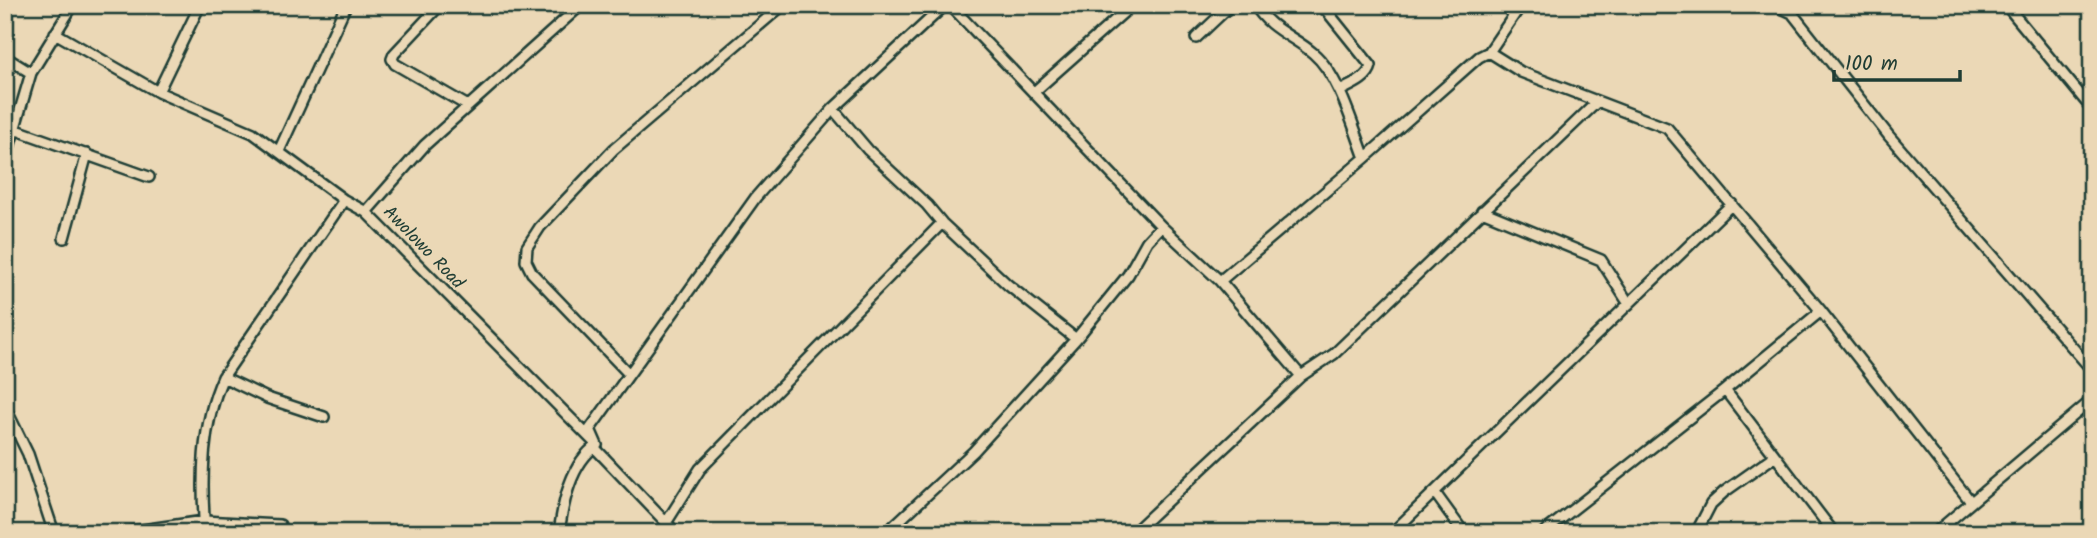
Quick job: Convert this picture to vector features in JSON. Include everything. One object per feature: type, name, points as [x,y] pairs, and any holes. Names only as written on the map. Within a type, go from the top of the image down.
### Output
[{"type":"street","points":[[5,161],[31,74],[73,5]]},
{"type":"street","points":[[158,92],[200,5]]},
{"type":"street","points":[[279,150],[346,5]]},
{"type":"street","points":[[440,5],[392,59],[395,64],[468,106]]},
{"type":"street","points":[[366,212],[425,145],[581,5]]},
{"type":"street","points":[[629,374],[532,273],[526,261],[527,247],[540,227],[614,149],[783,5]]},
{"type":"street","points":[[559,533],[572,481],[584,454],[597,444],[590,429],[756,197],[833,109],[948,5],[1161,226],[1220,281],[1301,376]]},
{"type":"street","points":[[1034,92],[1132,5]]},
{"type":"street","points":[[1196,38],[1231,5]]},
{"type":"street","points":[[1255,5],[1262,17],[1314,53],[1340,91],[1366,158]]},
{"type":"street","points":[[1322,5],[1371,66],[1366,77],[1340,91]]},
{"type":"street","points":[[1220,281],[1366,158],[1479,57],[1489,52],[1521,5]]},
{"type":"street","points":[[1774,5],[1792,13],[1889,136],[2092,370]]},
{"type":"street","points":[[2006,5],[2092,109]]},
{"type":"street","name":"Awolowo Road","points":[[55,33],[158,92],[238,126],[279,150],[344,200],[366,212],[597,444],[594,447],[676,533]]},
{"type":"street","points":[[1489,52],[1521,72],[1668,128],[1821,311],[1971,502]]},
{"type":"street","points":[[5,57],[31,74]]},
{"type":"street","points":[[1133,533],[1301,376],[1334,354],[1597,102]]},
{"type":"street","points":[[833,109],[868,150],[927,205],[942,223],[1008,285],[1076,339]]},
{"type":"street","points":[[14,129],[149,177]]},
{"type":"street","points":[[64,238],[87,154]]},
{"type":"street","points":[[205,533],[203,480],[207,433],[210,411],[223,377],[344,200]]},
{"type":"street","points":[[1392,533],[1732,204]]},
{"type":"street","points":[[1482,211],[1601,260],[1629,304]]},
{"type":"street","points":[[666,523],[701,469],[942,223]]},
{"type":"street","points":[[886,533],[974,451],[1076,339],[1128,275],[1147,241],[1161,226]]},
{"type":"street","points":[[1544,533],[1821,311]]},
{"type":"street","points":[[223,377],[267,398],[324,417]]},
{"type":"street","points":[[1725,390],[1834,533]]},
{"type":"street","points":[[1935,533],[2092,400]]},
{"type":"street","points":[[5,407],[27,454],[54,533]]},
{"type":"street","points":[[1696,533],[1711,504],[1774,456]]},
{"type":"street","points":[[1435,494],[1464,533]]},
{"type":"street","points":[[121,533],[204,521],[280,525]]}]
